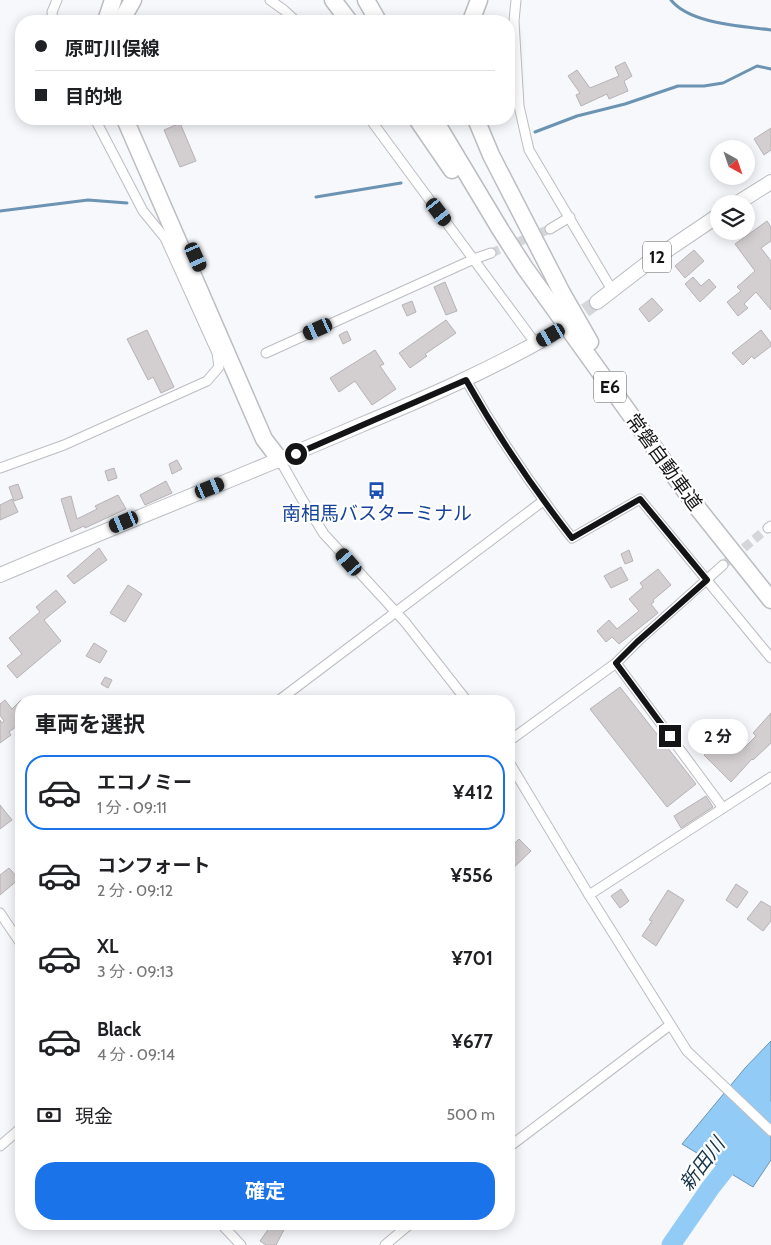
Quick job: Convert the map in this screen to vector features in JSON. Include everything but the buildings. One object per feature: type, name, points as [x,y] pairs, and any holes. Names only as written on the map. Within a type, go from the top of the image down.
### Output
[{"type":"highway","points":[[106,15],[107,0]]},
{"type":"highway","points":[[108,15],[112,0]]},
{"type":"highway","points":[[122,15],[126,0]]},
{"type":"highway","points":[[124,15],[133,0]]},
{"type":"highway","points":[[333,0],[344,15]]},
{"type":"highway","points":[[366,0],[375,15]]},
{"type":"highway","points":[[473,15],[479,0]]},
{"type":"highway","points":[[128,125],[264,439],[280,460]]},
{"type":"highway","points":[[140,125],[268,427],[280,460]]},
{"type":"highway","points":[[421,125],[471,198],[526,268]]},
{"type":"highway","name":"常磐自動車道","points":[[438,125],[500,230],[526,268],[696,506],[771,600]]},
{"type":"highway","points":[[478,125],[491,155],[582,330],[671,463],[696,506]]},
{"type":"main road","points":[[750,195],[771,182]]},
{"type":"main road","name":"12","points":[[597,302],[645,265],[710,221]]},
{"type":"main road","points":[[0,575],[124,522],[280,460],[466,380],[551,335]]},
{"type":"street","points":[[52,15],[57,0]]},
{"type":"street","points":[[270,0],[289,15]]},
{"type":"street","points":[[515,15],[516,0]]},
{"type":"street","points":[[515,38],[519,106],[529,150],[612,290]]},
{"type":"street","points":[[0,468],[64,445],[207,381],[219,367],[218,353],[165,238],[143,211],[98,125]]},
{"type":"street","points":[[374,125],[536,344]]},
{"type":"street","points":[[550,230],[570,218]]},
{"type":"street","points":[[266,353],[491,253]]},
{"type":"street","points":[[466,380],[486,415],[543,501],[572,538],[640,499],[771,658]]},
{"type":"street","points":[[280,460],[324,534],[396,613],[463,695]]},
{"type":"street","points":[[286,695],[543,501]]},
{"type":"street","points":[[515,737],[616,663],[723,565]]},
{"type":"street","points":[[616,663],[723,808]]},
{"type":"street","points":[[515,772],[589,895],[688,1052],[771,1131]]},
{"type":"street","points":[[589,895],[771,777]]},
{"type":"street","points":[[0,913],[15,935]]},
{"type":"street","points":[[515,1143],[670,1025]]},
{"type":"street","points":[[0,1146],[15,1133]]},
{"type":"street","points":[[227,1230],[241,1245]]},
{"type":"street","points":[[385,1245],[403,1230]]},
{"type":"water","points":[[771,1041],[771,1160],[753,1187],[682,1144],[745,1068]]},
{"type":"waterway","points":[[671,0],[680,8],[703,19],[771,30]]},
{"type":"waterway","points":[[535,132],[577,116],[625,104],[678,86],[704,86],[723,83],[757,66],[771,69]]},
{"type":"waterway","points":[[316,197],[401,183]]},
{"type":"waterway","points":[[0,211],[88,200],[127,203]]},
{"type":"waterway","name":"新田川","points":[[671,1245],[711,1187],[771,1111]]},
{"type":"tunnel","points":[[491,253],[550,229]]},
{"type":"tunnel","points":[[551,335],[597,302]]},
{"type":"tunnel","points":[[723,565],[768,528]]},
{"type":"place","name":"南相馬バスターミナル","points":[[377,490]]},
{"type":"route","points":[[296,454],[466,380],[486,415],[543,501],[572,538],[640,499],[707,580],[616,663],[670,736]]}]
